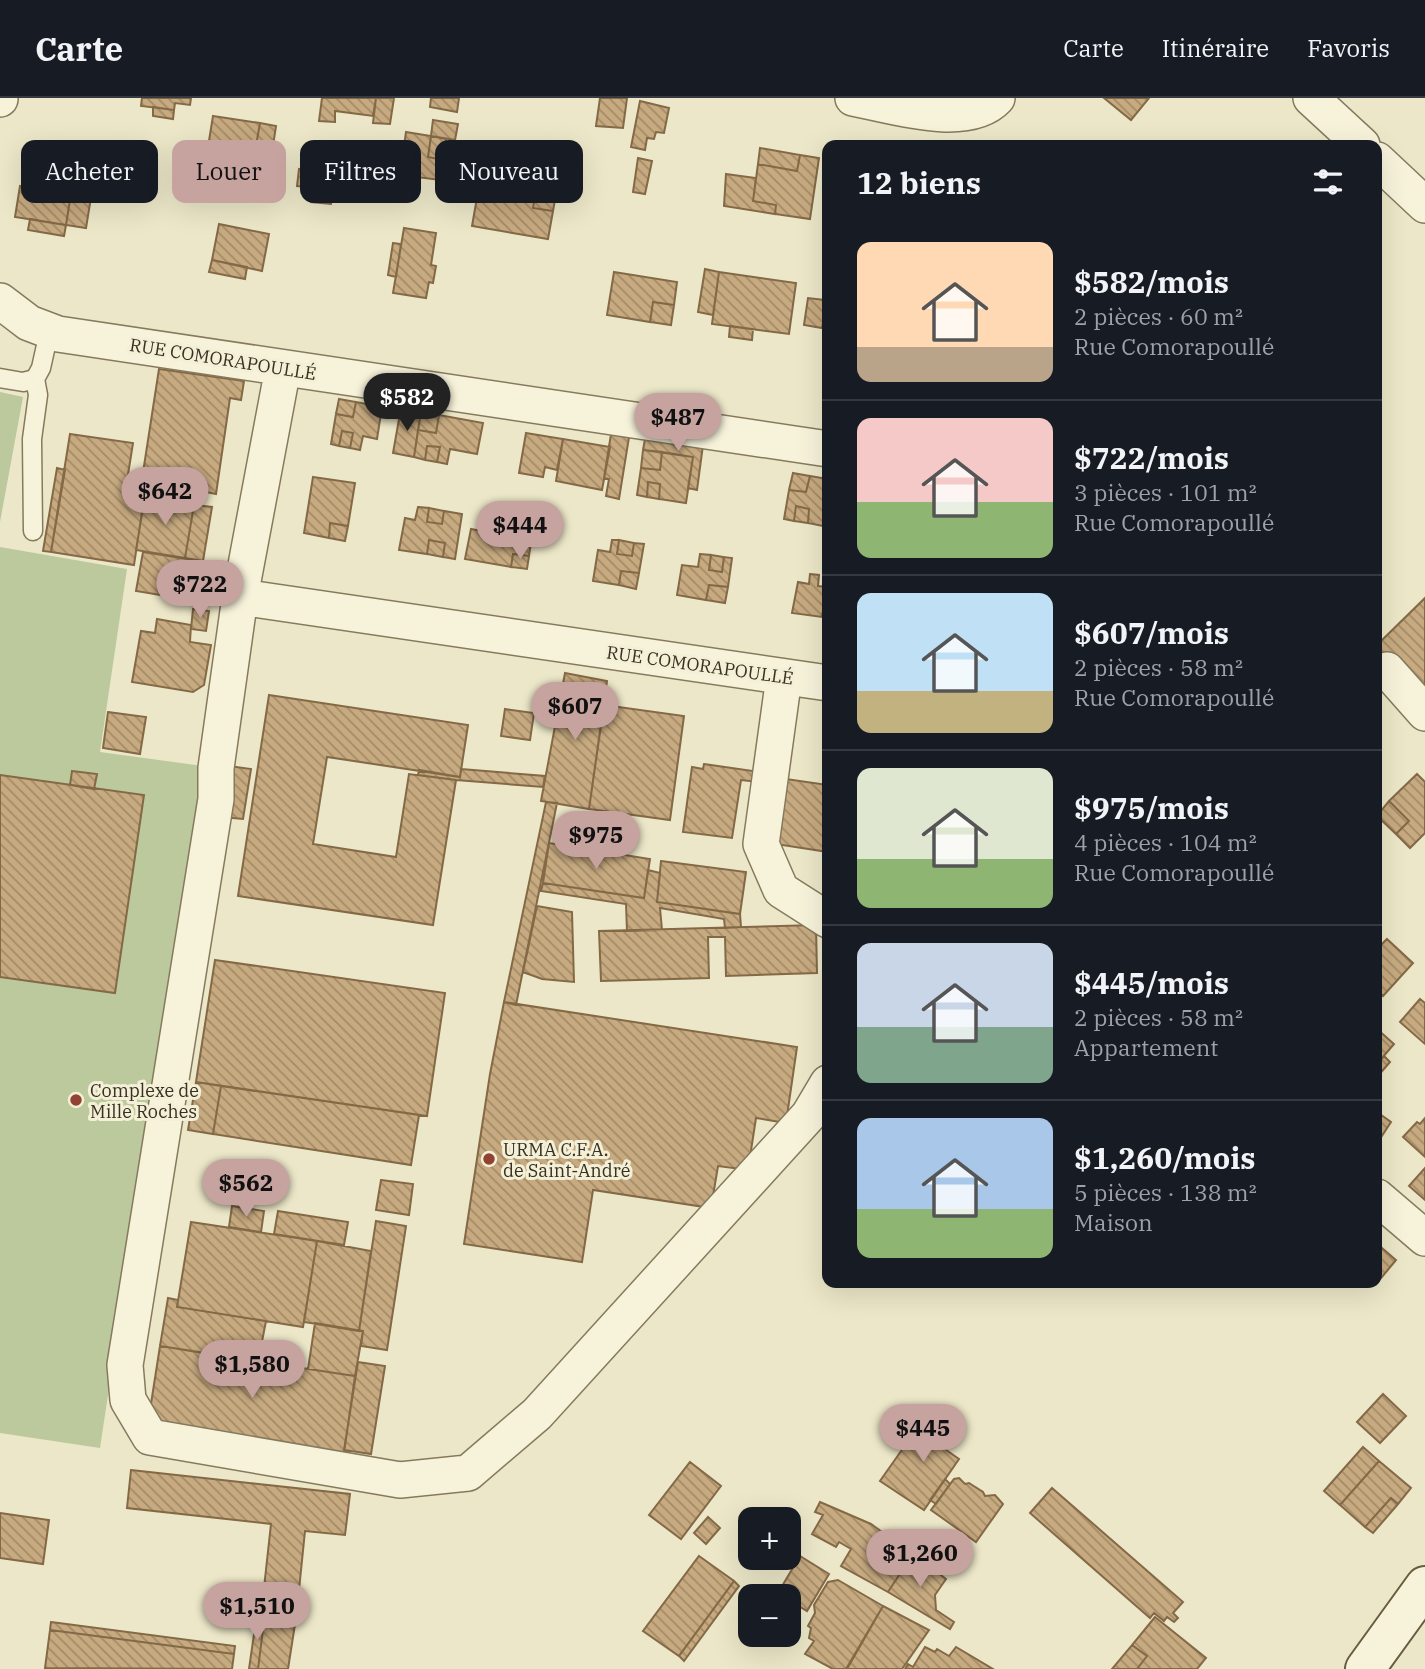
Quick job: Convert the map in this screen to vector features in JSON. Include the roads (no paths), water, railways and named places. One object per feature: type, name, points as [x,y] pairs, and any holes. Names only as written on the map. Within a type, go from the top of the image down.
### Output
[{"type":"main road","points":[[1365,1669],[1425,1586]]},
{"type":"street","points":[[853,98],[925,112],[953,114],[977,110],[997,98]]},
{"type":"street","points":[[1311,98],[1357,140]]},
{"type":"street","points":[[1382,165],[1425,205]]},
{"type":"street","name":"RUE COMORAPOULLÉ","points":[[0,301],[29,323],[49,332],[822,448]]},
{"type":"street","points":[[283,368],[240,597],[216,768],[216,799],[125,1365],[128,1400],[149,1437],[400,1480],[468,1473],[537,1414],[809,1115],[822,1093]]},
{"type":"street","name":"RUE COMORAPOULLÉ","points":[[240,597],[822,682]]},
{"type":"street","points":[[1387,670],[1425,713]]},
{"type":"street","points":[[785,677],[761,844],[781,890],[822,916]]},
{"type":"street","points":[[1382,1201],[1425,1238]]},
{"type":"lane","points":[[33,531],[32,439],[38,395],[36,379],[49,332]]},
{"type":"lane","points":[[0,378],[23,382],[36,379]]},
{"type":"place","name":"Complexe de Mille Roches","points":[[76,1100]]},
{"type":"place","name":"URMA C.F.A. de Saint-André","points":[[489,1159]]}]
